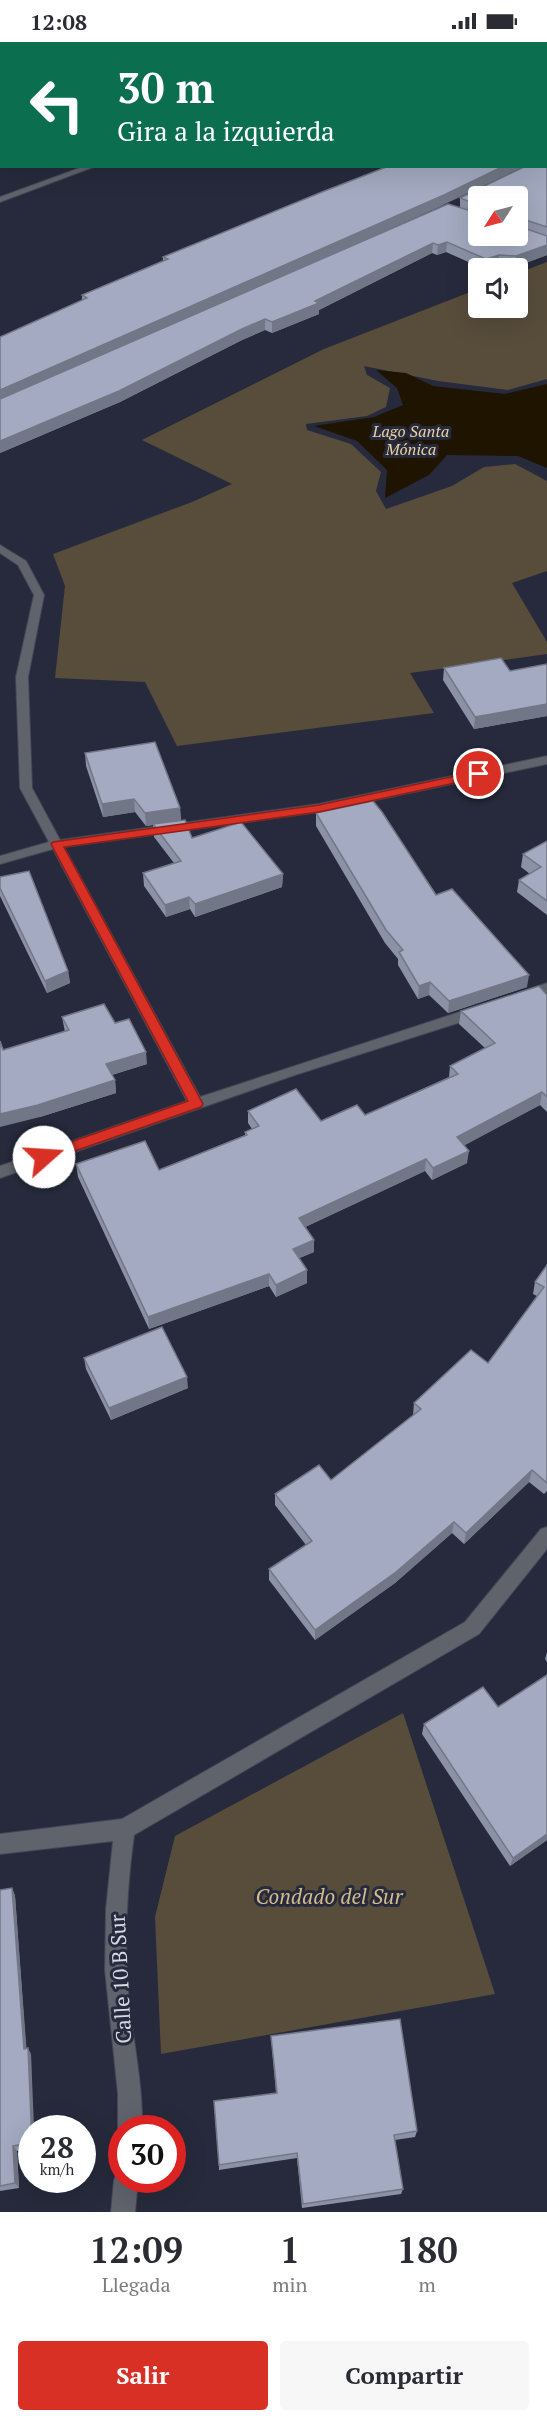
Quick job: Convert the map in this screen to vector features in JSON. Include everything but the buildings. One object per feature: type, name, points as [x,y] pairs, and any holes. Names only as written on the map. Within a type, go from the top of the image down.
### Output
[{"type":"street","points":[[0,200],[88,168]]},
{"type":"street","points":[[0,548],[22,563],[39,595],[22,677],[26,788],[196,1104]]},
{"type":"street","points":[[0,860],[57,844],[319,808],[547,760]]},
{"type":"street","points":[[514,999],[547,988]]},
{"type":"street","points":[[0,1172],[491,1006]]},
{"type":"street","points":[[0,1844],[125,1829],[472,1628],[547,1535]]},
{"type":"street","name":"Calle 10 B Sur","points":[[125,1829],[117,1880],[117,1990],[131,2115]]},
{"type":"street","points":[[123,2212],[125,2193]]},
{"type":"green space","points":[[547,262],[547,379],[508,390],[438,381],[364,366],[367,375],[390,388],[386,407],[367,416],[306,424],[307,430],[351,444],[381,472],[376,491],[386,509],[452,486],[484,467],[515,464],[547,481],[547,571],[512,583],[547,642],[547,654],[410,673],[434,713],[177,746],[145,682],[55,678],[65,586],[53,554],[192,502],[232,484],[142,440],[324,349],[468,293],[468,318],[528,318],[528,269]]},
{"type":"green space","name":"Condado del Sur","points":[[403,1713],[495,1994],[161,2054],[155,1917],[175,1836]]},
{"type":"water","name":"Lago Santa Mónica","points":[[376,370],[406,373],[433,386],[505,394],[547,384],[547,468],[518,456],[447,455],[429,475],[385,498],[387,470],[357,441],[314,426],[374,417],[403,405],[397,388]]},
{"type":"route","points":[[44,1157],[196,1104],[57,844],[319,808],[479,774]]}]
